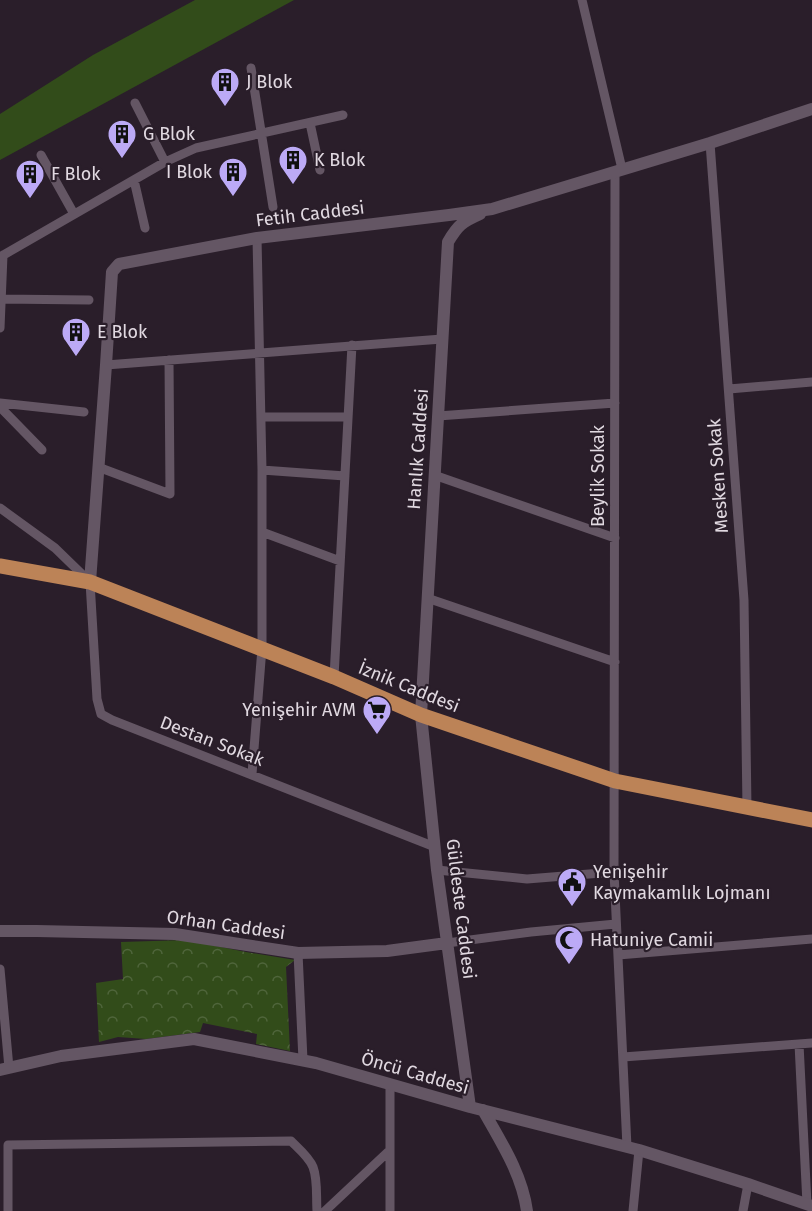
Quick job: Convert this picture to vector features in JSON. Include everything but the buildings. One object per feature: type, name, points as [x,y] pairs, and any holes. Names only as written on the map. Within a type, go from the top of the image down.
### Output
[{"type":"main road","name":"İznik Caddesi","points":[[0,566],[90,582],[334,677],[420,715],[615,781],[812,820]]},
{"type":"street","name":"Beylik Sokak","points":[[582,0],[619,170],[615,403],[614,872],[627,1147]]},
{"type":"street","points":[[250,68],[273,207]]},
{"type":"street","points":[[135,103],[165,162]]},
{"type":"street","name":"Fetih Caddesi","points":[[90,582],[112,272],[119,264],[257,238],[492,209],[710,143],[812,109]]},
{"type":"street","points":[[0,328],[2,256],[165,162],[196,148],[343,115]]},
{"type":"street","points":[[310,123],[320,170]]},
{"type":"street","name":"Mesken Sokak","points":[[710,143],[744,600],[747,808]]},
{"type":"street","points":[[41,155],[74,214]]},
{"type":"street","points":[[134,180],[145,228]]},
{"type":"street","points":[[448,242],[457,228],[467,220],[492,209]]},
{"type":"street","name":"Hanlık Caddesi","points":[[420,715],[449,215]]},
{"type":"street","points":[[252,774],[262,648],[262,470],[257,238]]},
{"type":"street","points":[[1,299],[88,300]]},
{"type":"street","points":[[106,365],[442,339]]},
{"type":"street","points":[[334,677],[352,345]]},
{"type":"street","points":[[99,466],[170,494],[169,360]]},
{"type":"street","points":[[729,389],[812,382]]},
{"type":"street","points":[[438,416],[615,403]]},
{"type":"street","points":[[0,405],[84,412]]},
{"type":"street","points":[[0,405],[42,450]]},
{"type":"street","points":[[261,417],[348,417]]},
{"type":"street","points":[[262,470],[345,476]]},
{"type":"street","points":[[434,475],[615,538]]},
{"type":"street","points":[[0,508],[55,548],[90,582]]},
{"type":"street","points":[[262,532],[340,561]]},
{"type":"street","name":"Destan Sokak","points":[[90,582],[97,699],[100,714],[435,847]]},
{"type":"street","points":[[427,598],[615,662]]},
{"type":"street","name":"Güldeste Caddesi","points":[[420,715],[447,943],[477,1109],[513,1163],[527,1211]]},
{"type":"street","points":[[437,870],[527,879],[614,872]]},
{"type":"street","points":[[447,943],[616,924]]},
{"type":"street","name":"Orhan Caddesi","points":[[0,931],[175,934],[298,953],[387,951],[447,943]]},
{"type":"street","points":[[618,955],[812,939]]},
{"type":"street","points":[[298,953],[303,1060]]},
{"type":"street","points":[[0,969],[4,1069]]},
{"type":"street","name":"Öncü Caddesi","points":[[4,1069],[61,1056],[194,1039],[316,1063],[477,1109],[639,1150],[809,1205]]},
{"type":"street","points":[[623,1057],[812,1043]]},
{"type":"street","points":[[799,1044],[809,1205]]},
{"type":"street","points":[[390,1085],[390,1211]]},
{"type":"street","points":[[8,1211],[4,1183],[8,1146],[291,1141],[313,1166],[317,1211]]},
{"type":"street","points":[[325,1211],[390,1150]]},
{"type":"street","points":[[633,1211],[639,1150]]},
{"type":"street","points":[[743,1211],[748,1184]]},
{"type":"green space","points":[[195,0],[294,0],[0,160],[0,114],[93,55]]},
{"type":"green space","points":[[186,940],[295,960],[286,967],[290,1051],[256,1044],[257,1034],[203,1023],[200,1032],[146,1039],[118,1037],[99,1042],[96,983],[123,979],[121,942]]},
{"type":"place","name":"J Blok","points":[[225,108]]},
{"type":"place","name":"G Blok","points":[[122,160]]},
{"type":"place","name":"K Blok","points":[[293,186]]},
{"type":"place","name":"I Blok","points":[[233,198]]},
{"type":"place","name":"F Blok","points":[[30,200]]},
{"type":"place","name":"E Blok","points":[[76,358]]},
{"type":"place","name":"Yenişehir AVM","points":[[377,736]]},
{"type":"place","name":"Yenişehir Kaymakamlık Lojmanı","points":[[572,908]]},
{"type":"place","name":"Hatuniye Camii","points":[[569,966]]}]
